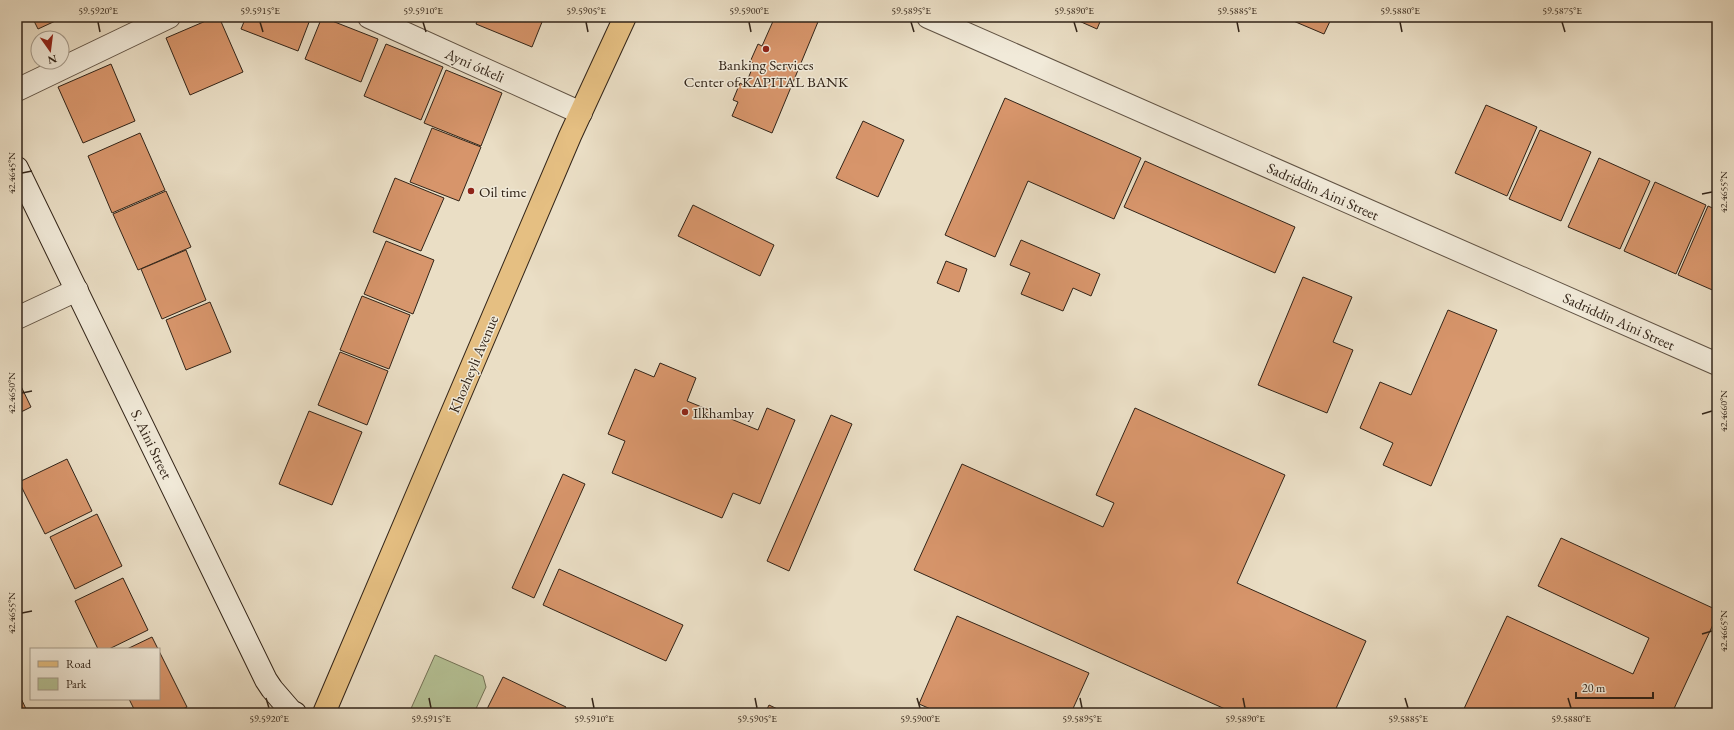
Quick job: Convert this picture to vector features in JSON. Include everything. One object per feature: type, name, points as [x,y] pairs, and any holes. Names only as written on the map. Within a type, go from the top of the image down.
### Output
[{"type":"main road","name":"Khozheyli Avenue","points":[[324,713],[581,113],[625,17]]},
{"type":"street","points":[[17,90],[169,17]]},
{"type":"street","name":"Ayni ótkeli","points":[[369,17],[581,113]]},
{"type":"street","name":"Sadriddin Aini Street","points":[[928,17],[1717,364]]},
{"type":"street","name":"S. Aini Street","points":[[17,168],[266,680],[291,711],[295,713]]},
{"type":"street","points":[[17,318],[77,290]]},
{"type":"green space","points":[[435,655],[483,676],[486,687],[474,713],[409,713]]},
{"type":"building","points":[[32,17],[64,17],[38,29]]},
{"type":"building","points":[[215,17],[219,17],[243,72],[190,95],[166,38]]},
{"type":"building","points":[[246,17],[311,17],[298,51],[241,29]]},
{"type":"building","points":[[322,17],[378,39],[361,82],[305,59]]},
{"type":"building","points":[[479,17],[544,17],[532,47],[476,24]]},
{"type":"building","points":[[770,17],[820,17],[772,133],[732,116],[738,102],[733,100],[740,83],[745,86],[754,64],[750,62],[758,44],[762,46],[774,19]]},
{"type":"building","points":[[1070,17],[1102,17],[1097,29]]},
{"type":"building","points":[[1284,17],[1332,17],[1324,34]]},
{"type":"building","points":[[386,44],[443,67],[421,120],[364,96]]},
{"type":"building","points":[[111,64],[135,121],[83,143],[58,87]]},
{"type":"building","points":[[446,70],[502,93],[481,146],[424,123]]},
{"type":"building","points":[[1005,98],[1141,158],[1114,219],[1028,181],[995,257],[945,235]]},
{"type":"building","points":[[1486,105],[1537,127],[1507,196],[1455,173]]},
{"type":"building","points":[[863,121],[904,140],[878,197],[836,178]]},
{"type":"building","points":[[432,128],[481,147],[459,201],[410,182]]},
{"type":"building","points":[[1540,130],[1591,152],[1561,221],[1509,199]]},
{"type":"building","points":[[140,133],[165,190],[112,213],[88,156]]},
{"type":"building","points":[[1599,158],[1650,181],[1620,249],[1568,227]]},
{"type":"building","points":[[1145,161],[1295,227],[1275,273],[1124,207]]},
{"type":"building","points":[[395,178],[444,198],[421,251],[373,232]]},
{"type":"building","points":[[1655,182],[1706,205],[1676,274],[1624,251]]},
{"type":"building","points":[[166,191],[191,247],[138,270],[113,214]]},
{"type":"building","points":[[693,205],[774,245],[760,276],[678,236]]},
{"type":"building","points":[[1708,206],[1717,210],[1717,292],[1678,275]]},
{"type":"building","points":[[1021,240],[1100,274],[1091,296],[1073,288],[1063,311],[1021,294],[1030,273],[1010,265]]},
{"type":"building","points":[[386,241],[434,260],[413,314],[364,294]]},
{"type":"building","points":[[186,250],[206,300],[162,319],[141,269]]},
{"type":"building","points":[[946,261],[967,269],[959,292],[937,283]]},
{"type":"building","points":[[1303,277],[1352,297],[1333,342],[1353,350],[1327,413],[1258,385]]},
{"type":"building","points":[[362,296],[410,315],[389,369],[340,350]]},
{"type":"building","points":[[210,302],[231,352],[186,370],[166,320]]},
{"type":"building","points":[[1448,310],[1497,330],[1431,486],[1383,465],[1393,443],[1360,428],[1380,382],[1411,395]]},
{"type":"building","points":[[340,352],[388,371],[367,425],[318,405]]},
{"type":"building","points":[[660,363],[696,378],[687,401],[758,430],[767,408],[795,420],[760,504],[733,493],[722,518],[612,473],[625,441],[608,434],[635,369],[654,377]]},
{"type":"building","points":[[17,378],[31,407],[17,414]]},
{"type":"building","points":[[1135,408],[1285,475],[1237,583],[1366,641],[1334,713],[1234,713],[914,570],[962,464],[1103,527],[1114,503],[1096,495]]},
{"type":"building","points":[[309,411],[362,432],[332,505],[279,484]]},
{"type":"building","points":[[831,415],[852,424],[789,571],[767,561]]},
{"type":"building","points":[[67,459],[92,511],[45,534],[19,482]]},
{"type":"building","points":[[563,474],[585,484],[534,598],[512,588]]},
{"type":"building","points":[[97,514],[122,566],[75,589],[50,537]]},
{"type":"building","points":[[1561,538],[1717,610],[1717,616],[1672,713],[1462,713],[1507,616],[1633,674],[1649,638],[1538,586]]},
{"type":"building","points":[[559,569],[683,625],[666,661],[543,605]]},
{"type":"building","points":[[123,578],[148,630],[111,648],[98,648],[75,601]]},
{"type":"building","points":[[957,616],[1089,673],[1071,713],[940,713],[919,704]]},
{"type":"building","points":[[152,637],[158,648],[129,648]]},
{"type":"building","points":[[160,653],[187,707],[175,713],[136,713],[130,700],[160,700]]},
{"type":"building","points":[[503,677],[566,707],[563,713],[485,713]]},
{"type":"building","points":[[17,690],[28,713],[17,713]]},
{"type":"building","points":[[769,705],[786,713],[765,713]]},
{"type":"place","name":"Banking Services Center of KAPITAL BANK","points":[[766,49]]},
{"type":"place","name":"Oil time","points":[[471,191]]},
{"type":"place","name":"Ilkhambay","points":[[685,412]]}]
